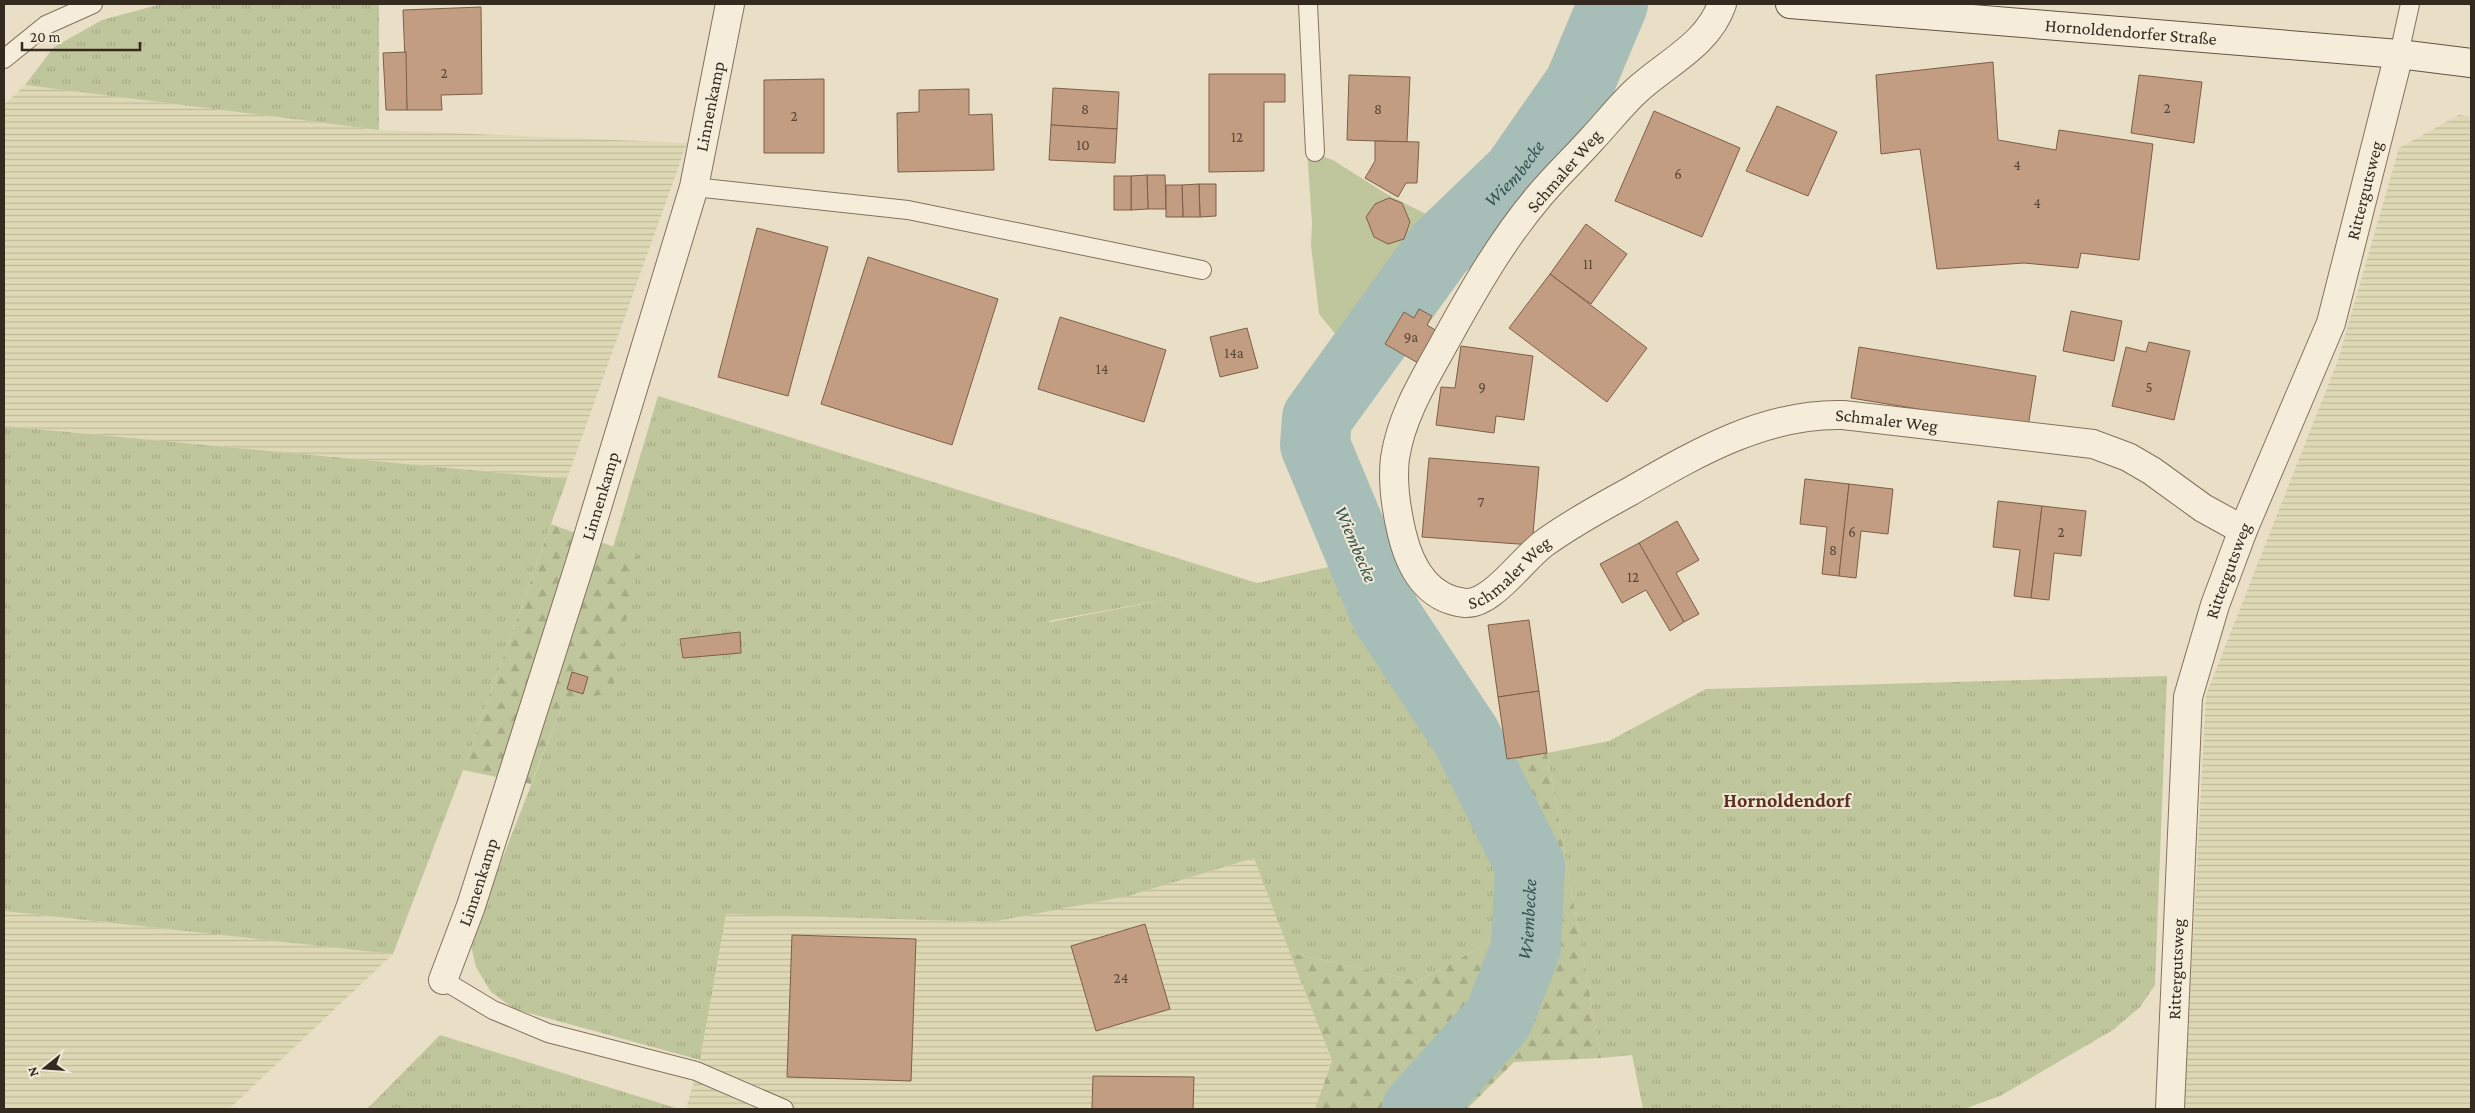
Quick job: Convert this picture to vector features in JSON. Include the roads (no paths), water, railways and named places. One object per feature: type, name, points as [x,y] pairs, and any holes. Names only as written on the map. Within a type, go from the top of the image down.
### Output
[{"type":"street","name":"Linnenkamp","points":[[443,980],[471,906],[581,560],[694,187],[730,4]]},
{"type":"street","name":"Schmaler Weg","points":[[1722,4],[1717,16],[1703,37],[1636,91],[1540,196],[1474,288],[1422,383],[1403,425],[1395,458],[1394,486],[1405,543],[1412,564],[1424,584],[1437,594],[1450,600],[1468,603],[1480,600],[1493,593],[1517,567],[1548,541],[1674,466],[1713,445],[1743,434],[1786,419],[1817,414],[1843,415],[2093,444],[2128,457],[2152,471],[2203,508],[2243,530]]},
{"type":"street","name":"Hornoldendorfer Straße","points":[[1790,4],[2399,54],[2471,63]]},
{"type":"street","name":"Rittergutsweg","points":[[2170,1109],[2188,697],[2215,605],[2243,530],[2331,323],[2399,54]]},
{"type":"lane","points":[[4,59],[46,25],[92,4]]},
{"type":"lane","points":[[1308,4],[1315,152]]},
{"type":"lane","points":[[2399,54],[2410,4]]},
{"type":"lane","points":[[694,187],[908,210],[1202,270]]},
{"type":"lane","points":[[443,980],[493,1010],[548,1033],[696,1071],[784,1109]]},
{"type":"waterway","name":"Wiembecke","points":[[1417,1109],[1498,1019],[1526,948],[1530,865],[1466,736],[1386,615],[1315,445],[1317,418],[1439,249],[1517,174],[1579,85],[1613,4]]},
{"type":"district","name":"Hornoldendorf","points":[[1787,800]]}]
